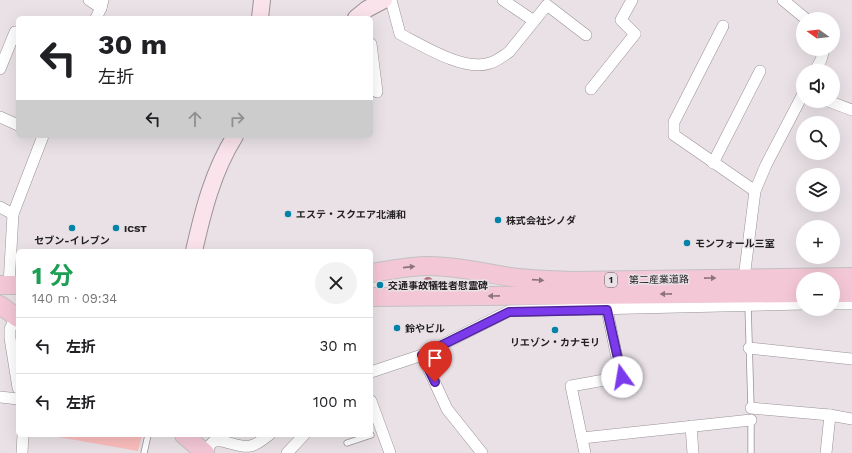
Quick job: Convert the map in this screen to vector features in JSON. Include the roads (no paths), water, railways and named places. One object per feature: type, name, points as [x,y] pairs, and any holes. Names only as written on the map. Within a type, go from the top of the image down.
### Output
[{"type":"main road","name":"第二産業道路","points":[[373,273],[406,267],[428,266],[448,267],[519,278],[573,281],[852,277]]},
{"type":"main road","name":"第二産業道路","points":[[373,297],[796,293]]},
{"type":"main road","points":[[840,293],[852,294]]},
{"type":"main road","points":[[0,301],[16,311]]},
{"type":"main road","points":[[0,305],[16,312]]},
{"type":"main road","points":[[186,437],[206,453]]},
{"type":"street","points":[[89,0],[100,9]]},
{"type":"street","points":[[260,16],[262,0]]},
{"type":"street","points":[[364,15],[384,0]]},
{"type":"street","points":[[391,0],[400,34],[457,62],[489,64],[502,57],[509,52],[547,5],[586,35]]},
{"type":"street","points":[[503,0],[534,21]]},
{"type":"street","points":[[591,89],[635,34],[621,20],[632,0]]},
{"type":"street","points":[[783,0],[798,12]]},
{"type":"street","points":[[723,26],[674,122],[674,136],[755,191]]},
{"type":"street","points":[[0,69],[14,32],[16,32]]},
{"type":"street","points":[[373,60],[377,92]]},
{"type":"street","points":[[713,163],[760,71]]},
{"type":"street","points":[[840,106],[852,110]]},
{"type":"street","points":[[744,278],[755,191],[766,165],[796,107]]},
{"type":"street","points":[[0,117],[16,124]]},
{"type":"street","points":[[9,285],[13,214],[42,138]]},
{"type":"street","points":[[195,249],[213,178],[222,158],[234,138]]},
{"type":"street","points":[[0,207],[13,214]]},
{"type":"street","points":[[373,371],[422,355],[509,312],[796,304]]},
{"type":"street","points":[[840,304],[852,304]]},
{"type":"street","points":[[585,453],[572,386],[622,377],[607,310]]},
{"type":"street","points":[[16,314],[10,329],[16,376]]},
{"type":"street","points":[[749,348],[852,358]]},
{"type":"street","points":[[422,355],[447,409],[482,453]]},
{"type":"street","points":[[0,397],[16,400]]},
{"type":"street","points":[[373,406],[390,453]]},
{"type":"street","points":[[751,408],[830,415],[852,419]]},
{"type":"street","points":[[826,453],[830,415]]},
{"type":"street","points":[[582,438],[751,420]]},
{"type":"street","points":[[691,426],[693,453]]},
{"type":"street","points":[[22,453],[23,437]]},
{"type":"street","points":[[206,453],[212,443],[224,438],[242,447],[258,443],[266,437]]},
{"type":"street","points":[[287,453],[302,437]]},
{"type":"lane","points":[[748,305],[751,453]]},
{"type":"lane","points":[[373,434],[382,431]]},
{"type":"lane","points":[[144,453],[148,437]]},
{"type":"lane","points":[[347,443],[365,437]]},
{"type":"place","name":"エステ・スクエア北浦和","points":[[288,214]]},
{"type":"place","name":"株式会社シノダ","points":[[498,220]]},
{"type":"place","name":"セブン-イレブン","points":[[72,228]]},
{"type":"place","name":"ICST","points":[[116,228]]},
{"type":"place","name":"モンフォール三室","points":[[687,243]]},
{"type":"place","name":"交通事故犠牲者慰霊碑","points":[[380,285]]},
{"type":"place","name":"鈴やビル","points":[[397,328]]},
{"type":"place","name":"リエゾン・カナモリ","points":[[555,330]]}]
